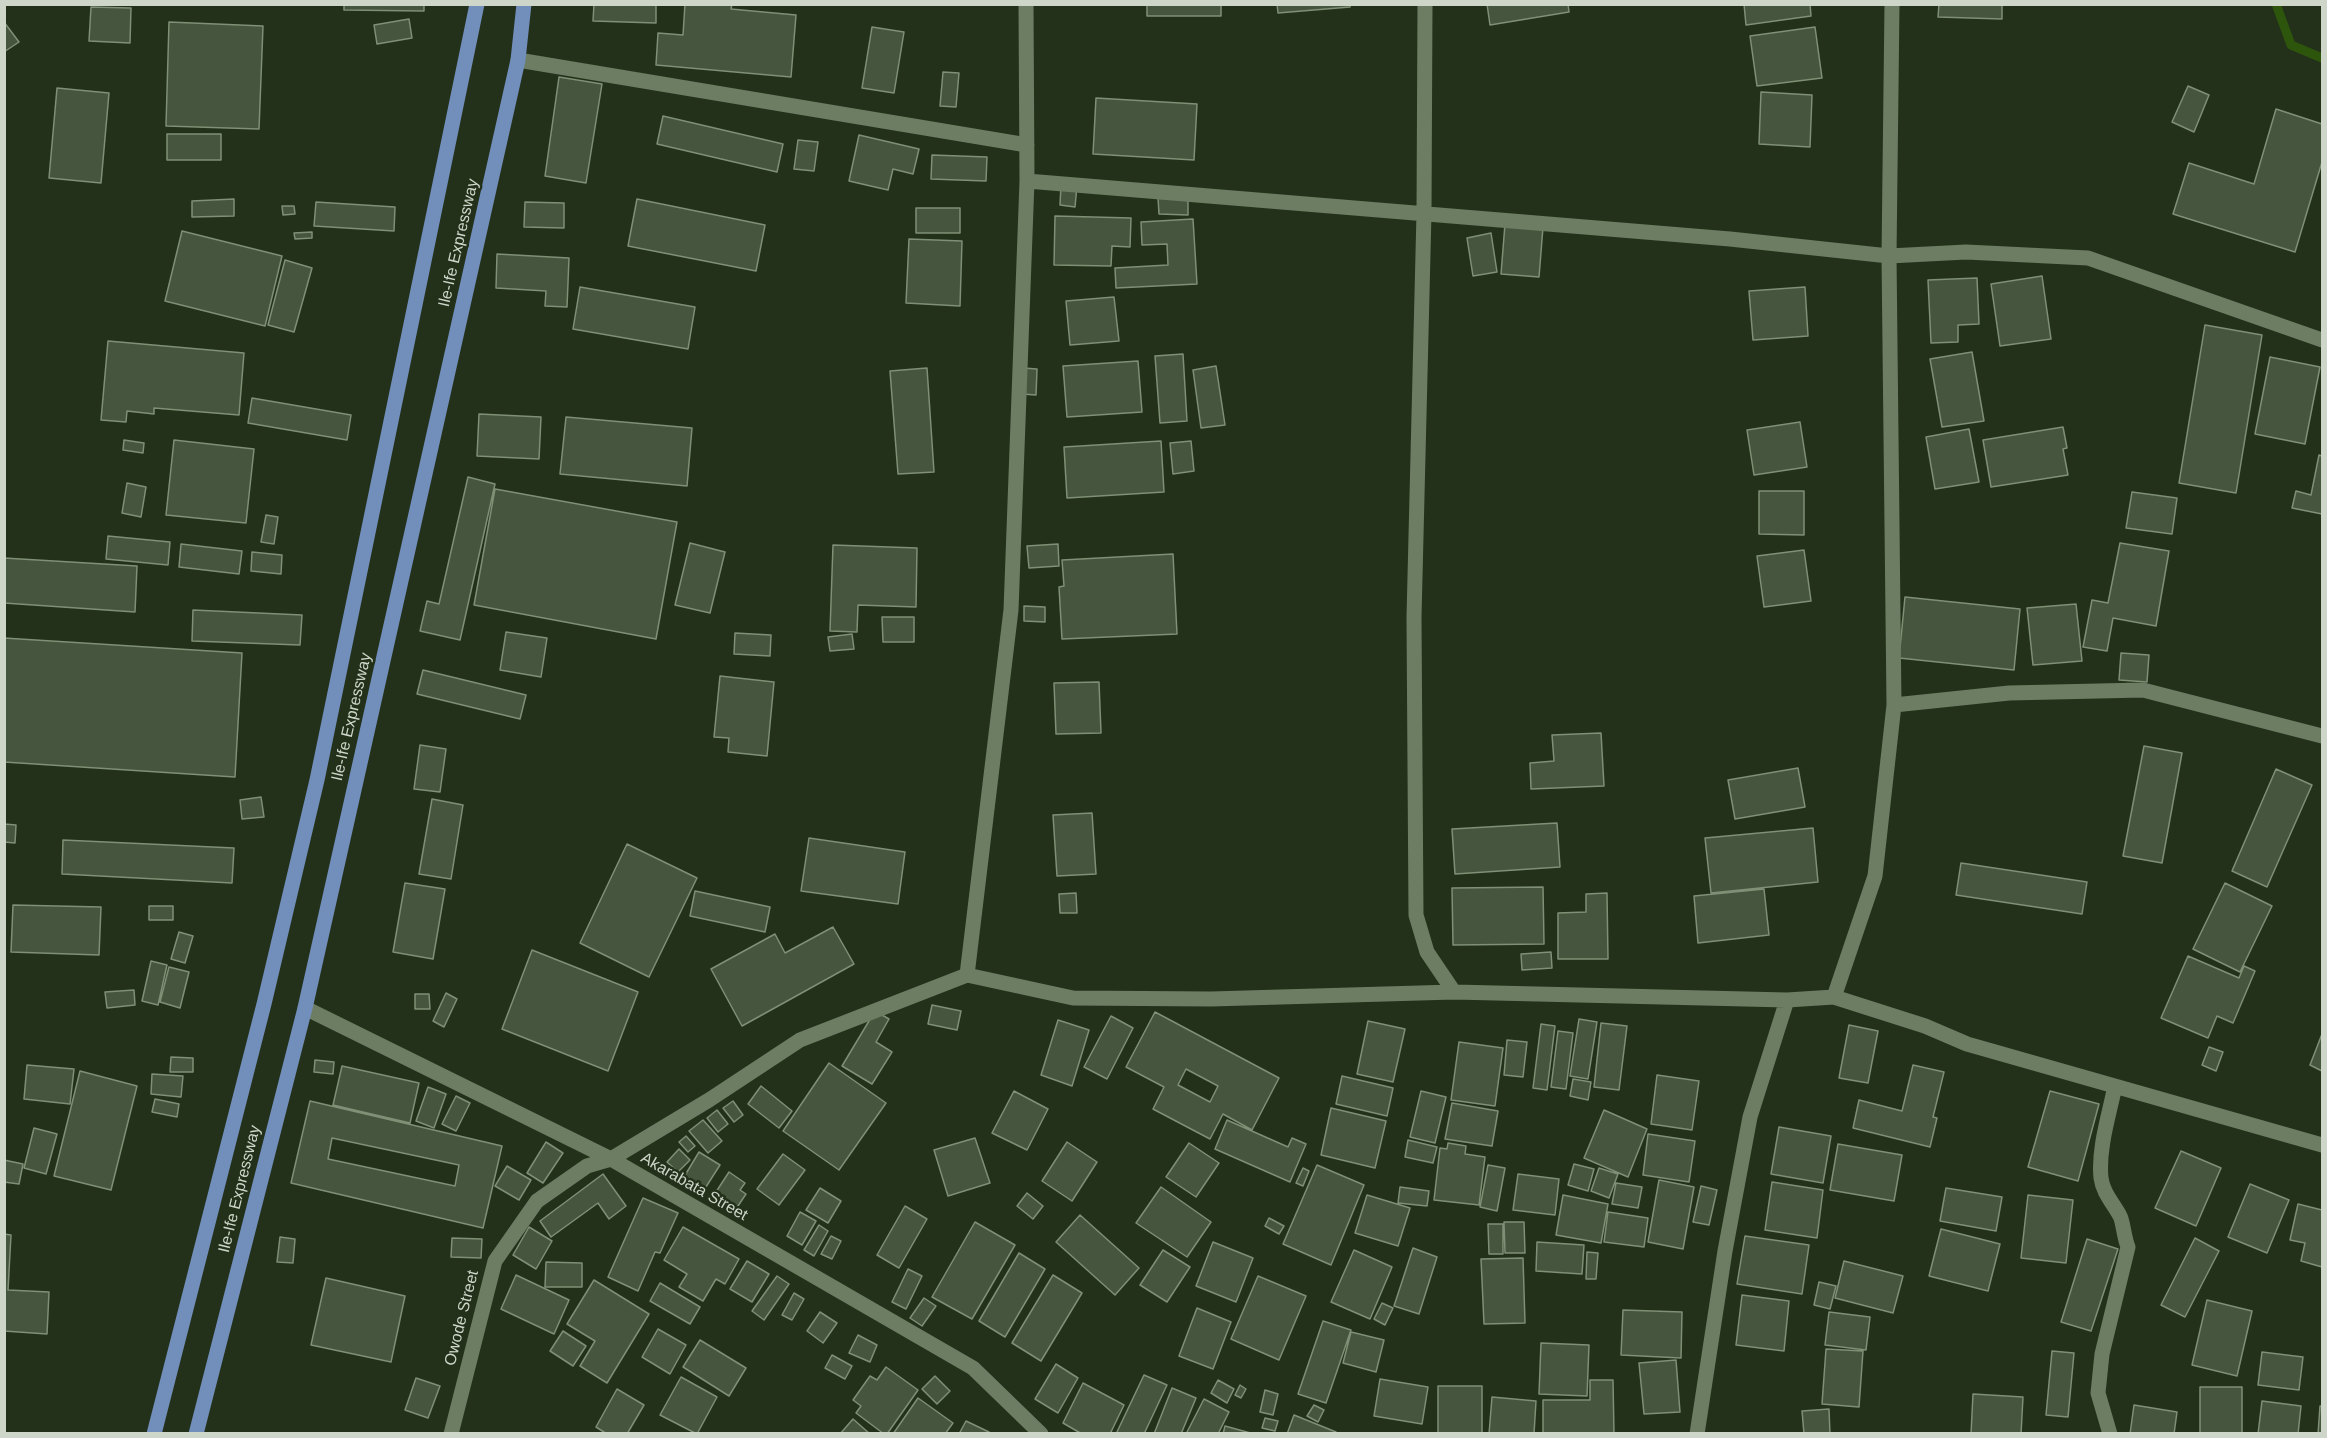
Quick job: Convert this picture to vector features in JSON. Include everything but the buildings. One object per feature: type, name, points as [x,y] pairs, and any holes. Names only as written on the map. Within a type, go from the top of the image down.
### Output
[{"type":"main road","name":"Ile-Ife Expressway","points":[[154,1434],[264,1004],[317,780],[477,4]]},
{"type":"main road","name":"Ile-Ife Expressway","points":[[196,1434],[305,1008],[518,60],[524,4]]},
{"type":"street","points":[[1026,4],[1027,181],[1011,610],[967,975],[1073,998],[1211,999],[1454,992],[1787,1000],[1834,997],[1925,1026],[1967,1044],[2322,1144]]},
{"type":"street","points":[[1425,4],[1424,213],[1414,616],[1416,915],[1427,952],[1454,992]]},
{"type":"street","points":[[1834,997],[1875,876],[1894,705],[1889,256],[1892,4]]},
{"type":"street","points":[[518,60],[1027,145]]},
{"type":"street","points":[[1027,181],[1730,239],[1889,256],[1966,252],[2088,258],[2322,340]]},
{"type":"street","points":[[1894,705],[2009,693],[2143,690],[2322,736]]},
{"type":"street","name":"Owode Street","points":[[451,1434],[495,1261],[537,1202],[587,1166],[611,1159],[709,1100],[800,1040],[967,975]]},
{"type":"street","points":[[1697,1434],[1725,1251],[1750,1117],[1787,1000]]},
{"type":"street","name":"Akarabata Street","points":[[305,1008],[611,1159],[973,1368],[1041,1434]]},
{"type":"street","points":[[2110,1434],[2098,1393],[2102,1354],[2128,1247],[2123,1234],[2121,1218],[2109,1200],[2101,1180],[2102,1155],[2115,1086]]},
{"type":"waterway","points":[[2276,4],[2291,45],[2322,58]]}]
